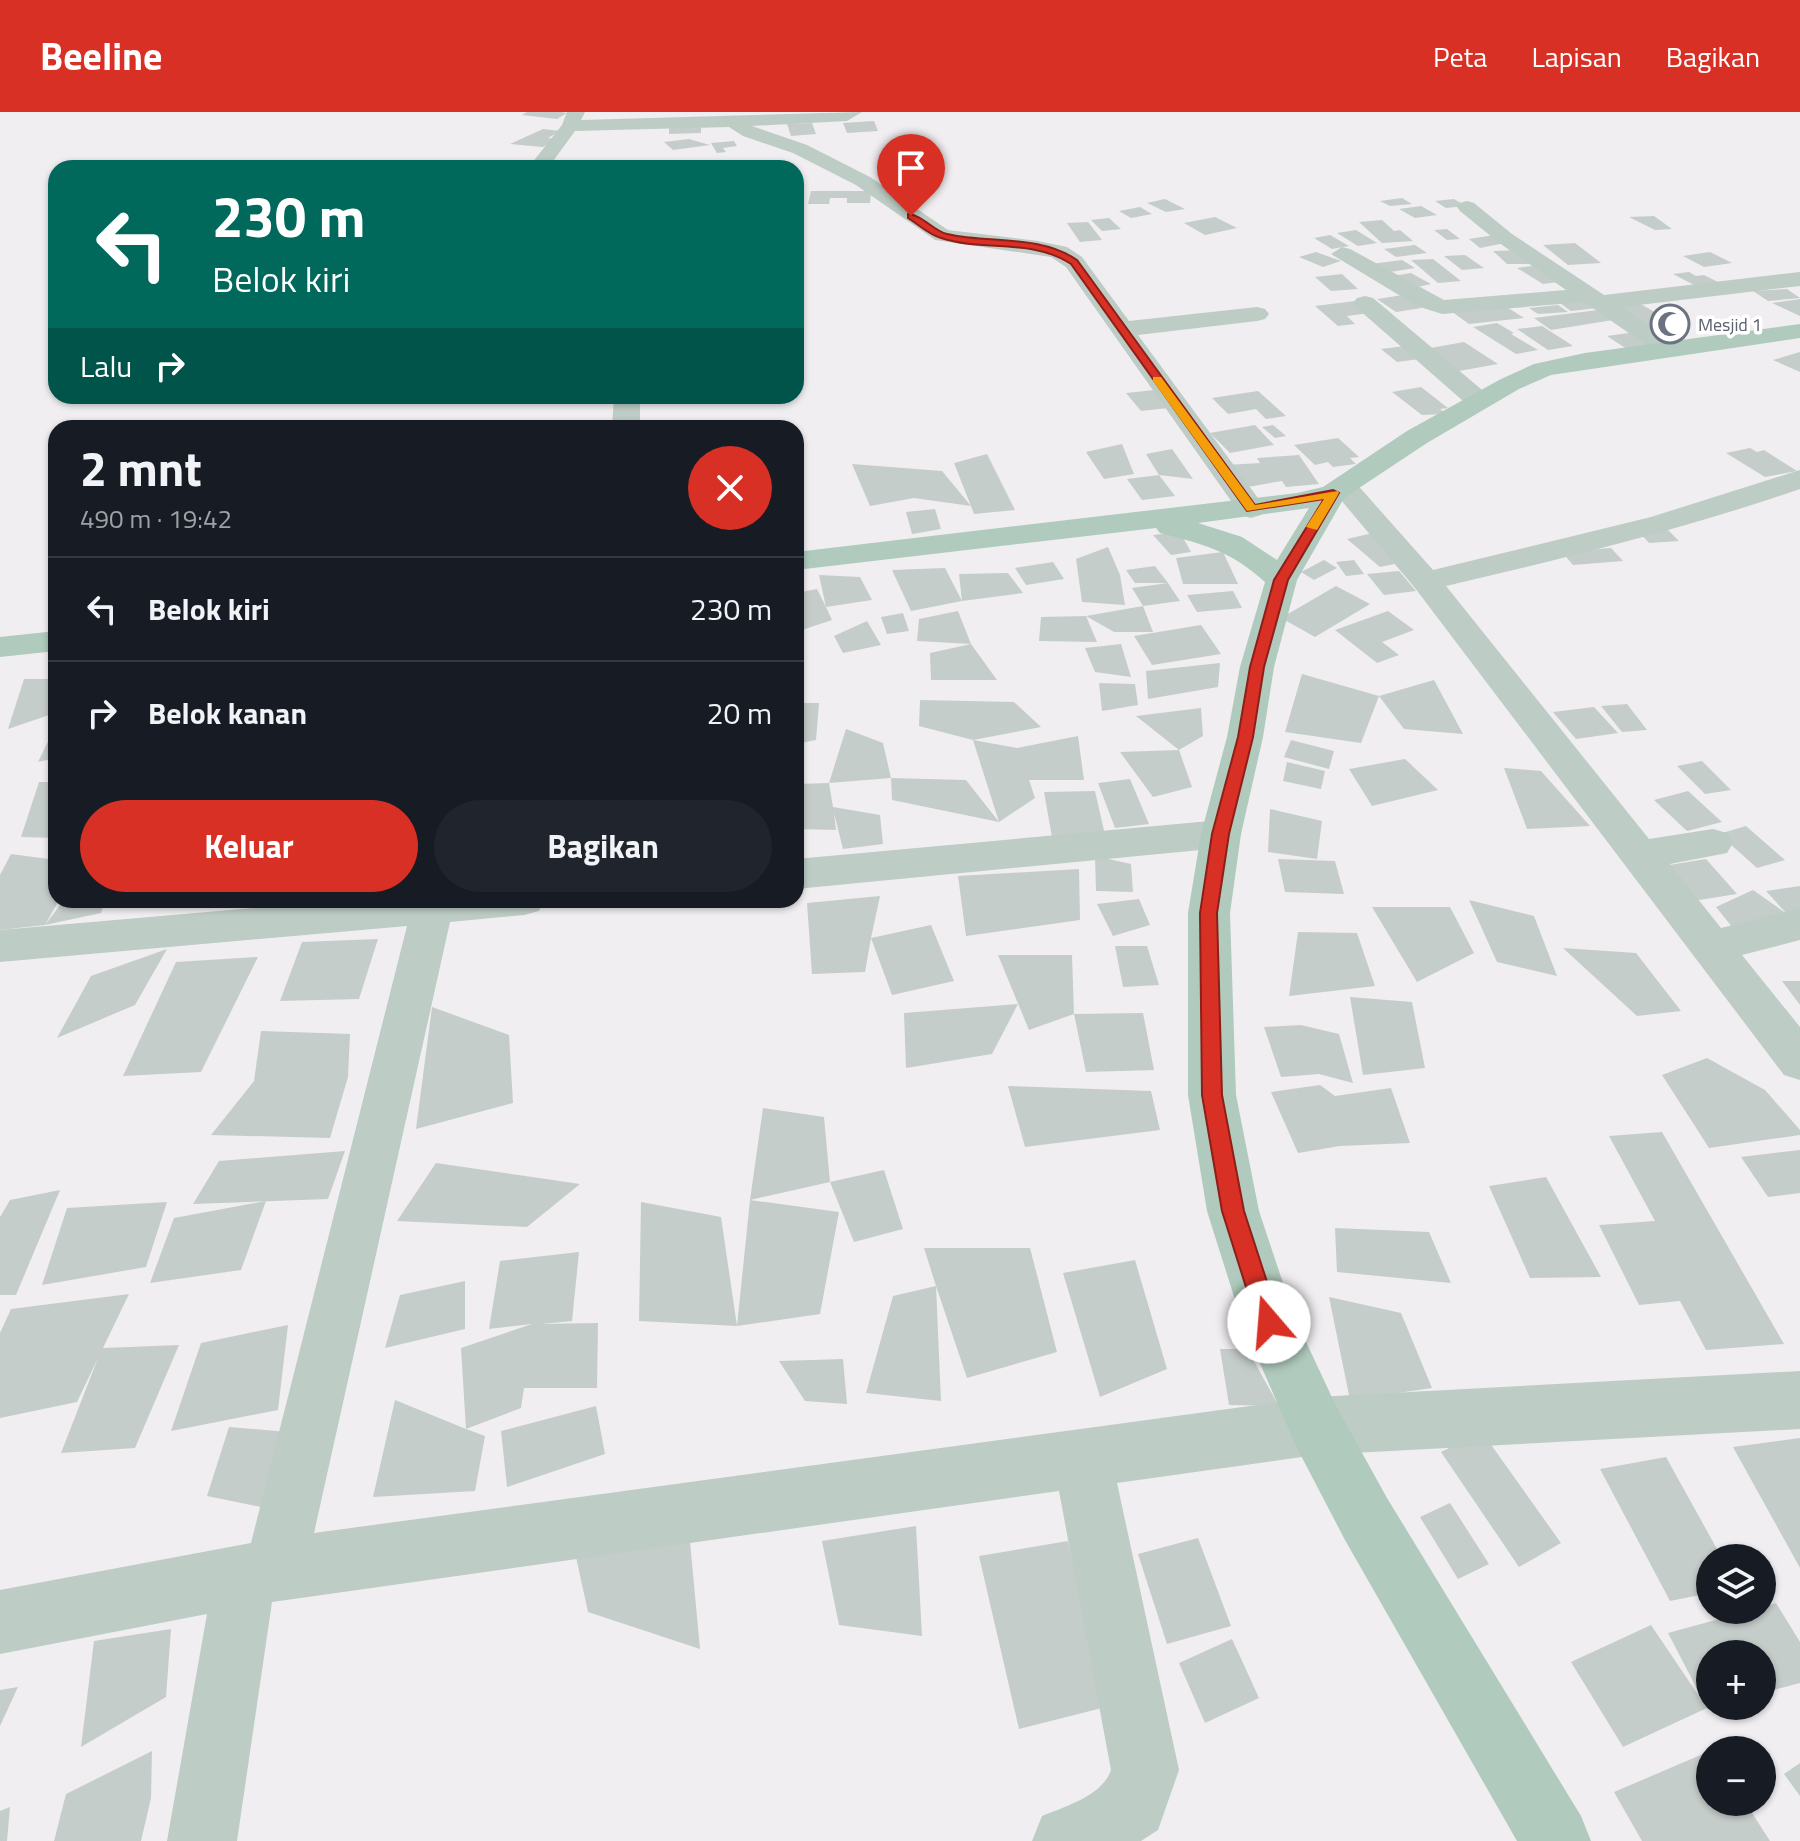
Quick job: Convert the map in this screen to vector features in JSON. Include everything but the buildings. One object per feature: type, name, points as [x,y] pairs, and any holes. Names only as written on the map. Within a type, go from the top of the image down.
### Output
[{"type":"main road","points":[[804,560],[1251,509],[1339,490],[1417,437],[1543,369],[1585,360],[1800,331]]},
{"type":"main road","points":[[1339,490],[1281,580],[1257,667],[1245,737],[1221,834],[1209,913],[1212,1095],[1237,1225],[1269,1322],[1316,1426],[1366,1519],[1556,1841]]},
{"type":"main road","points":[[1131,523],[1179,528],[1236,544],[1257,557],[1281,580]]},
{"type":"main road","points":[[0,647],[48,642]]},
{"type":"street","points":[[544,160],[573,119],[733,122],[838,118],[853,112]]},
{"type":"street","points":[[733,122],[749,132],[800,149],[863,181],[942,236],[1059,252],[1074,262],[1251,509]]},
{"type":"street","points":[[1467,207],[1505,238],[1668,349]]},
{"type":"street","points":[[1342,254],[1425,301],[1442,307],[1593,299],[1800,279]]},
{"type":"street","points":[[1365,303],[1479,401]]},
{"type":"street","points":[[1124,329],[1257,314]]},
{"type":"street","points":[[1426,581],[1611,538],[1738,501],[1800,479]]},
{"type":"street","points":[[1339,490],[1426,581],[1800,1061]]},
{"type":"street","points":[[804,873],[1221,834]]},
{"type":"street","points":[[1639,855],[1713,843]]},
{"type":"street","points":[[0,946],[400,908]]},
{"type":"street","points":[[202,1841],[260,1573],[431,908]]},
{"type":"street","points":[[1711,947],[1800,924]]},
{"type":"street","points":[[0,1622],[260,1573],[1316,1426],[1800,1400]]},
{"type":"street","points":[[1067,1841],[1096,1830],[1133,1805],[1145,1770],[1082,1459]]},
{"type":"slow traffic","points":[[1157,379],[1251,509],[1333,493],[1312,527]]},
{"type":"place","name":"Mesjid 1","points":[[1670,324]]},
{"type":"route","points":[[911,216],[942,236],[1038,247],[1059,252],[1074,262],[1251,509],[1333,493],[1281,580],[1257,667],[1245,737],[1221,834],[1209,913],[1208,1000],[1212,1095],[1233,1211],[1269,1322]]}]
